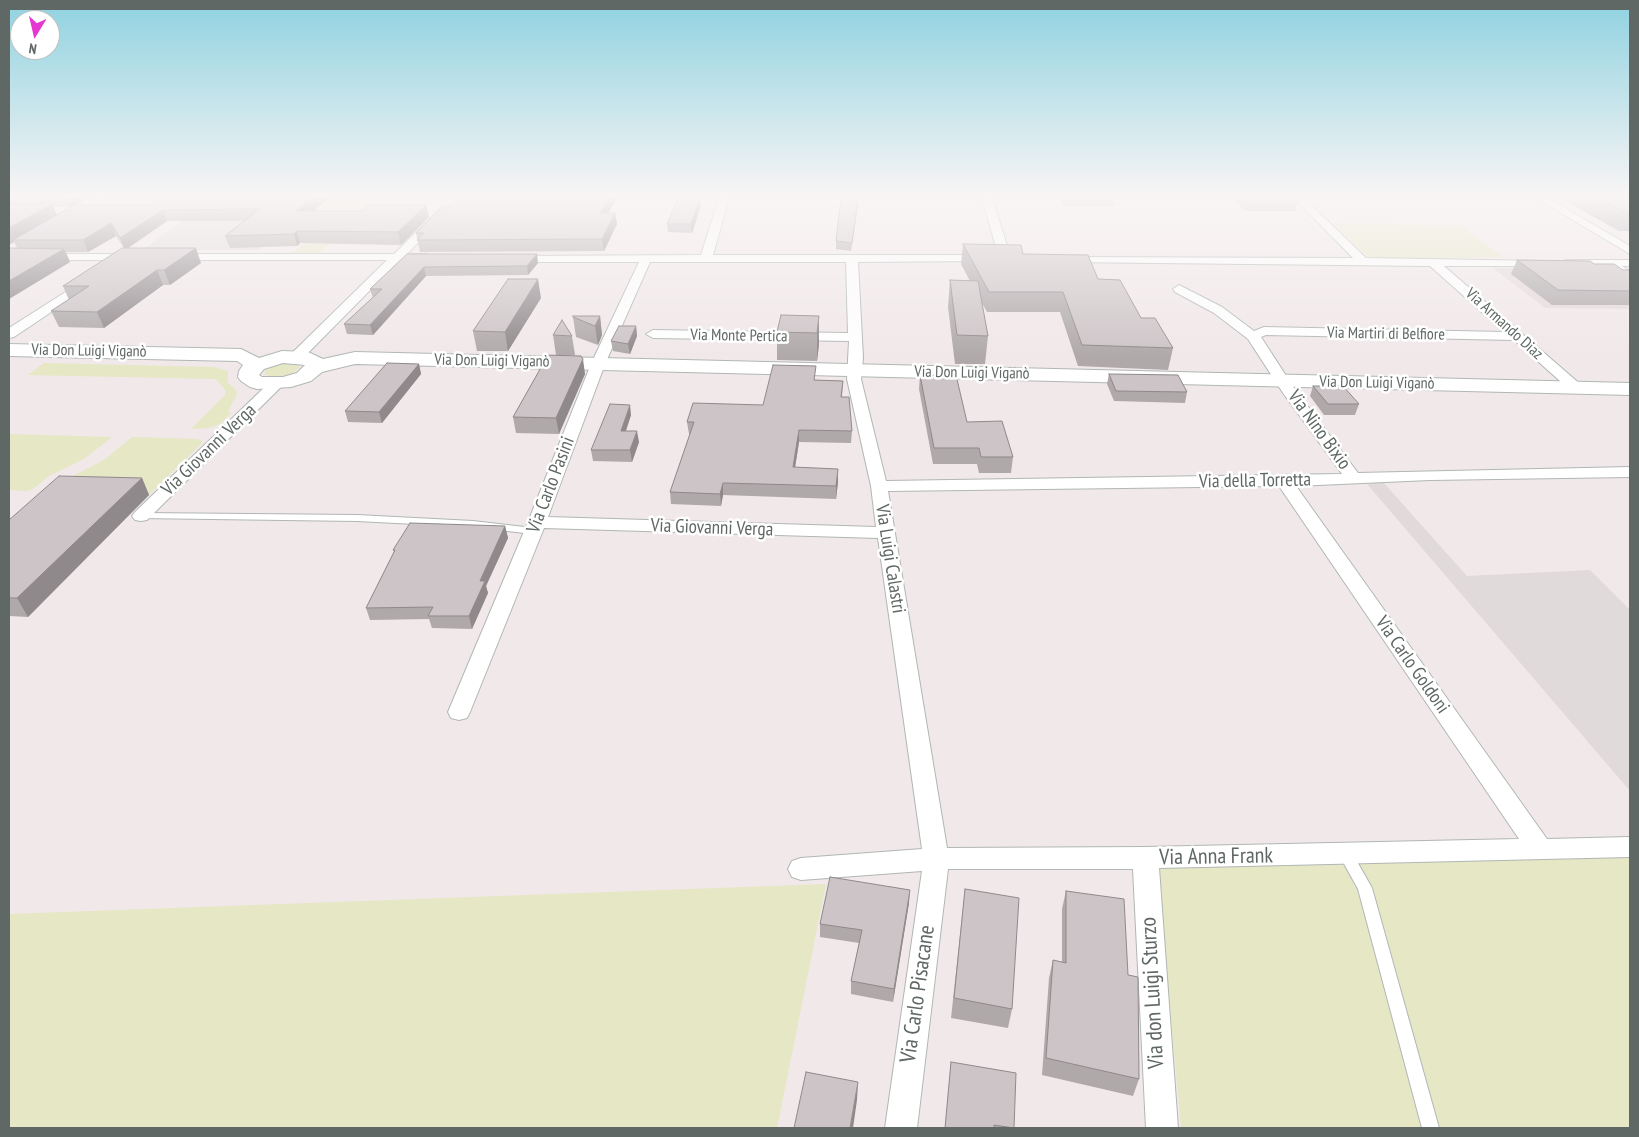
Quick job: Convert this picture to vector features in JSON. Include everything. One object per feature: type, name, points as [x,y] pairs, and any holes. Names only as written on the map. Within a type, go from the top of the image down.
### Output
[{"type":"street","points":[[297,356],[403,251]]},
{"type":"street","points":[[706,259],[708,251]]},
{"type":"street","points":[[498,259],[1010,258],[1007,251]]},
{"type":"street","points":[[1352,251],[1363,262]]},
{"type":"street","points":[[9,257],[144,257]]},
{"type":"street","points":[[9,334],[126,257]]},
{"type":"street","points":[[163,257],[438,258]]},
{"type":"street","name":"Via Carlo Pasini","points":[[459,712],[535,527],[598,364],[646,259]]},
{"type":"street","name":"Via Luigi Calastri","points":[[852,259],[855,337],[854,379],[878,486],[936,859]]},
{"type":"street","points":[[1055,259],[1630,263]]},
{"type":"street","name":"Via Armando Diaz","points":[[1433,262],[1519,336],[1575,388]]},
{"type":"street","name":"Via Nino Bixio","points":[[1179,289],[1259,334],[1284,380],[1354,480]]},
{"type":"street","name":"Via Monte Pertica","points":[[653,334],[855,337]]},
{"type":"street","name":"Via Martiri di Belfiore","points":[[1259,334],[1519,336]]},
{"type":"street","name":"Via Don Luigi Viganò","points":[[9,350],[241,355],[257,365],[249,371],[249,380],[257,383],[276,384],[304,376],[315,367],[355,358],[1630,389]]},
{"type":"street","points":[[257,365],[275,358],[297,356],[312,360],[315,367]]},
{"type":"street","name":"Via Giovanni Verga","points":[[141,516],[276,384]]},
{"type":"street","name":"Via della Torretta","points":[[878,486],[1284,482],[1411,476],[1630,472]]},
{"type":"street","name":"Via Carlo Goldoni","points":[[1284,482],[1540,849]]},
{"type":"street","name":"Via Giovanni Verga","points":[[535,527],[886,533]]},
{"type":"street","name":"Via Anna Frank","points":[[801,869],[936,859],[1145,858],[1540,849],[1627,852]]},
{"type":"street","name":"Via don Luigi Sturzo","points":[[1145,858],[1162,1128]]},
{"type":"street","name":"Via Carlo Pisacane","points":[[901,1128],[936,859]]},
{"type":"lane","points":[[1613,263],[1630,274]]},
{"type":"lane","points":[[141,516],[356,518],[535,527]]},
{"type":"lane","points":[[1345,853],[1365,888],[1431,1128]]},
{"type":"shaded area","points":[[1493,268],[1604,268],[1630,279],[1630,309],[1545,308]]},
{"type":"shaded area","points":[[1383,482],[1467,576],[1590,570],[1630,610],[1630,791],[1367,484]]},
{"type":"green space","points":[[295,251],[321,251],[318,254],[292,254]]},
{"type":"green space","points":[[1362,251],[1495,251],[1503,257],[1370,259]]},
{"type":"green space","points":[[44,363],[214,367],[228,371],[228,383],[236,390],[237,394],[228,411],[231,413],[220,424],[209,428],[191,429],[225,395],[225,390],[216,379],[28,375]]},
{"type":"green space","points":[[282,363],[293,363],[300,367],[292,374],[280,377],[264,374],[268,367]]},
{"type":"green space","points":[[9,434],[112,437],[84,459],[49,476],[33,489],[27,491],[9,490]]},
{"type":"green space","points":[[132,437],[198,439],[203,442],[149,495],[67,479],[104,460]]},
{"type":"green space","points":[[1630,854],[1630,1128],[1181,1128],[1157,866]]},
{"type":"green space","points":[[826,884],[777,1128],[9,1128],[9,914]]},
{"type":"building","points":[[9,251],[60,251],[9,281]]},
{"type":"building","points":[[117,251],[192,251],[164,270],[157,270],[97,312],[51,311],[89,286],[63,286]]},
{"type":"building","points":[[967,251],[1022,251],[1023,254],[1088,255],[1098,279],[1120,280],[1141,318],[1155,318],[1173,348],[1082,345],[1063,292],[989,292]]},
{"type":"building","points":[[407,254],[537,254],[527,266],[424,267],[370,325],[344,324],[382,289],[370,289]]},
{"type":"building","points":[[1517,260],[1590,261],[1594,264],[1614,264],[1623,270],[1630,271],[1630,291],[1558,290]]},
{"type":"building","points":[[508,279],[538,279],[505,332],[473,331]]},
{"type":"building","points":[[950,280],[978,281],[988,336],[957,335]]},
{"type":"building","points":[[781,315],[819,316],[817,333],[777,332]]},
{"type":"building","points":[[573,316],[600,316],[595,326]]},
{"type":"building","points":[[562,320],[572,336],[553,335]]},
{"type":"building","points":[[619,326],[636,326],[628,344],[611,341]]},
{"type":"building","points":[[545,355],[581,356],[583,359],[556,418],[513,417],[543,364],[540,364]]},
{"type":"building","points":[[387,363],[419,364],[379,412],[345,411]]},
{"type":"building","points":[[773,365],[816,366],[814,380],[843,381],[841,397],[849,397],[852,431],[799,430],[793,467],[838,469],[836,486],[723,483],[720,494],[670,492],[694,422],[687,422],[693,403],[763,405]]},
{"type":"building","points":[[1109,374],[1178,375],[1187,392],[1116,391]]},
{"type":"building","points":[[920,375],[956,375],[967,422],[1002,421],[1013,457],[981,457],[979,448],[934,448]]},
{"type":"building","points":[[1313,386],[1343,386],[1359,404],[1328,404]]},
{"type":"building","points":[[610,404],[630,405],[621,431],[637,431],[630,450],[591,450]]},
{"type":"building","points":[[59,476],[142,478],[17,598],[9,598],[9,520]]},
{"type":"building","points":[[410,523],[505,526],[480,581],[485,581],[469,616],[428,616],[433,607],[366,608],[395,550],[393,550]]},
{"type":"building","points":[[830,877],[910,890],[894,989],[851,981],[862,930],[820,924]]},
{"type":"building","points":[[965,889],[1019,898],[1012,1009],[954,998]]},
{"type":"building","points":[[1066,891],[1124,899],[1128,975],[1138,977],[1139,1079],[1046,1058],[1053,960],[1066,963]]},
{"type":"building","points":[[951,1062],[1016,1073],[1014,1128],[994,1125],[994,1128],[945,1128]]},
{"type":"building","points":[[806,1072],[858,1082],[850,1128],[794,1128]]}]
